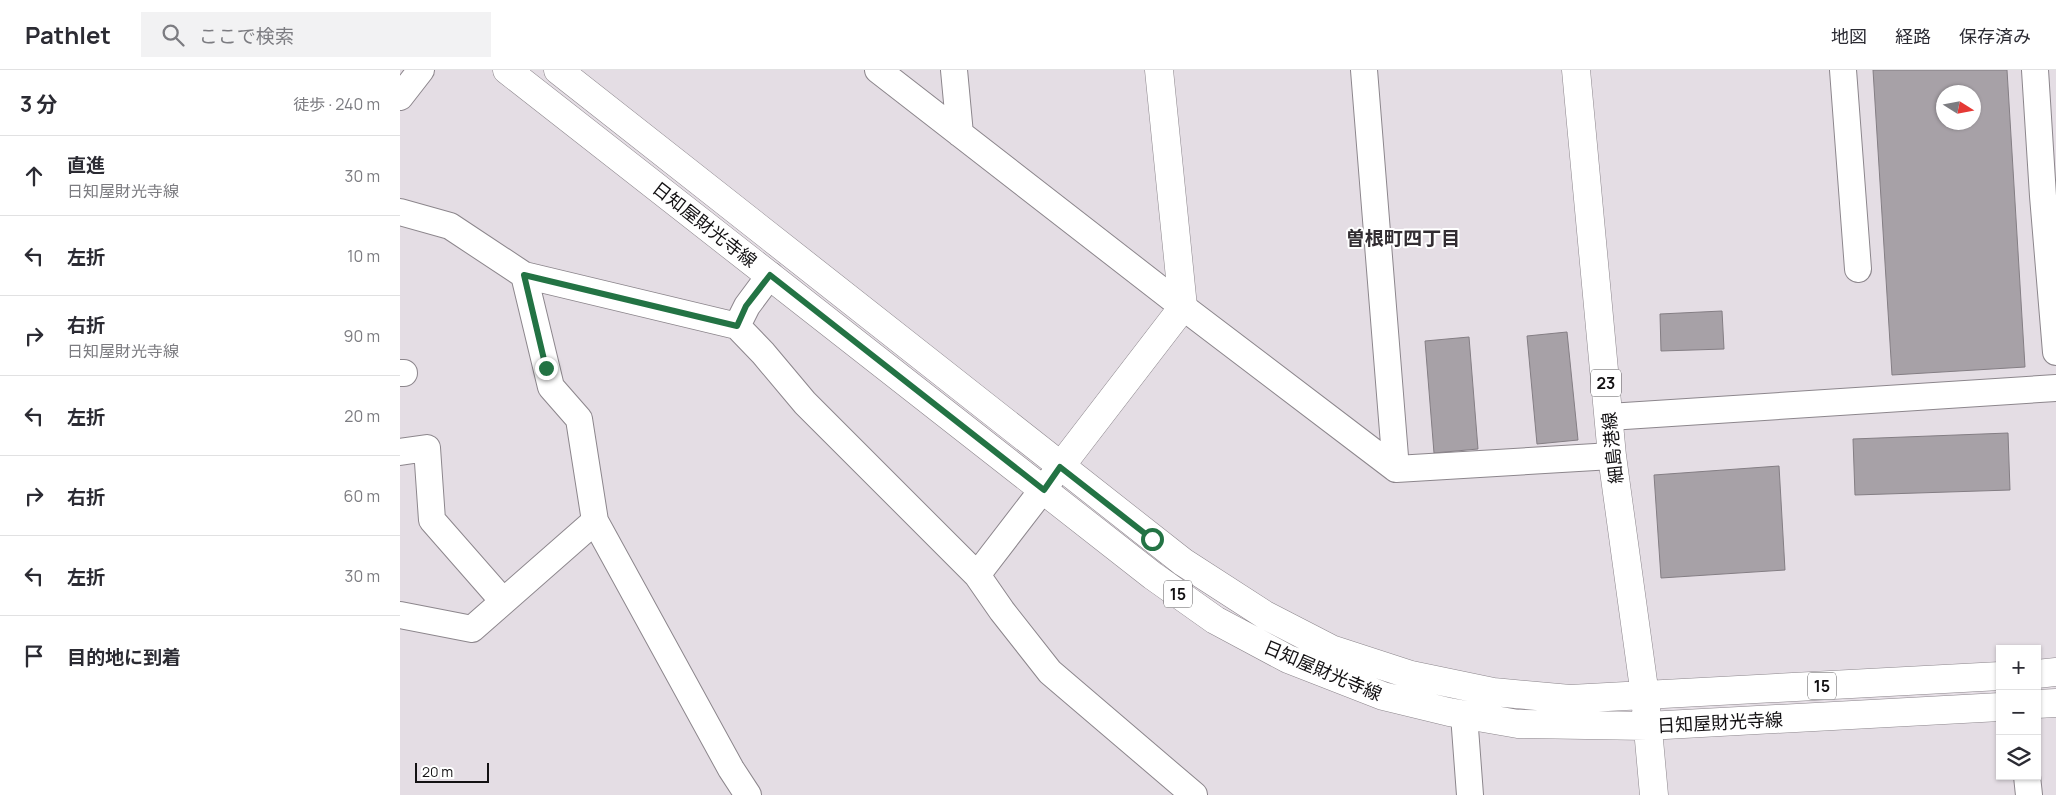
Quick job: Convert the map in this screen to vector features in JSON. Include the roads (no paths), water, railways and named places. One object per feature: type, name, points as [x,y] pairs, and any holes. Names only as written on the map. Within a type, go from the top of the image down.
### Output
[{"type":"main road","name":"日知屋財光寺線","points":[[507,70],[1153,576],[1215,620],[1288,659],[1383,696],[1464,715],[1518,724],[1647,726],[1996,707]]},
{"type":"main road","name":"日知屋財光寺線","points":[[558,70],[1183,562],[1265,615],[1331,649],[1410,675],[1493,692],[1570,699],[1996,676]]},
{"type":"main road","points":[[1060,467],[1183,307],[1159,70]]},
{"type":"main road","name":"細島港線","points":[[1576,70],[1612,456],[1645,696],[1654,795]]},
{"type":"main road","points":[[2041,674],[2056,672]]},
{"type":"main road","points":[[2041,704],[2056,703]]},
{"type":"street","points":[[400,97],[421,70]]},
{"type":"street","points":[[878,70],[1183,307],[1396,469],[1612,456]]},
{"type":"street","points":[[954,70],[960,134]]},
{"type":"street","points":[[1364,70],[1396,469]]},
{"type":"street","points":[[1843,70],[1858,269]]},
{"type":"street","points":[[2035,70],[2049,195],[2056,352]]},
{"type":"street","points":[[400,212],[450,226],[524,275],[737,326],[763,353],[805,403],[977,575],[1002,611],[1050,672],[1194,795]]},
{"type":"street","points":[[524,275],[551,387],[579,419],[595,521],[726,760],[748,795]]},
{"type":"street","points":[[737,326],[746,306],[770,275]]},
{"type":"street","points":[[1609,417],[2056,388]]},
{"type":"street","points":[[400,452],[427,448],[432,520],[503,601]]},
{"type":"street","points":[[977,575],[1060,467]]},
{"type":"street","points":[[400,615],[472,629],[595,521]]},
{"type":"street","points":[[1464,715],[1470,795]]},
{"type":"street","points":[[2027,780],[2029,795]]},
{"type":"district","name":"曽根町四丁目","points":[[1403,238]]}]
